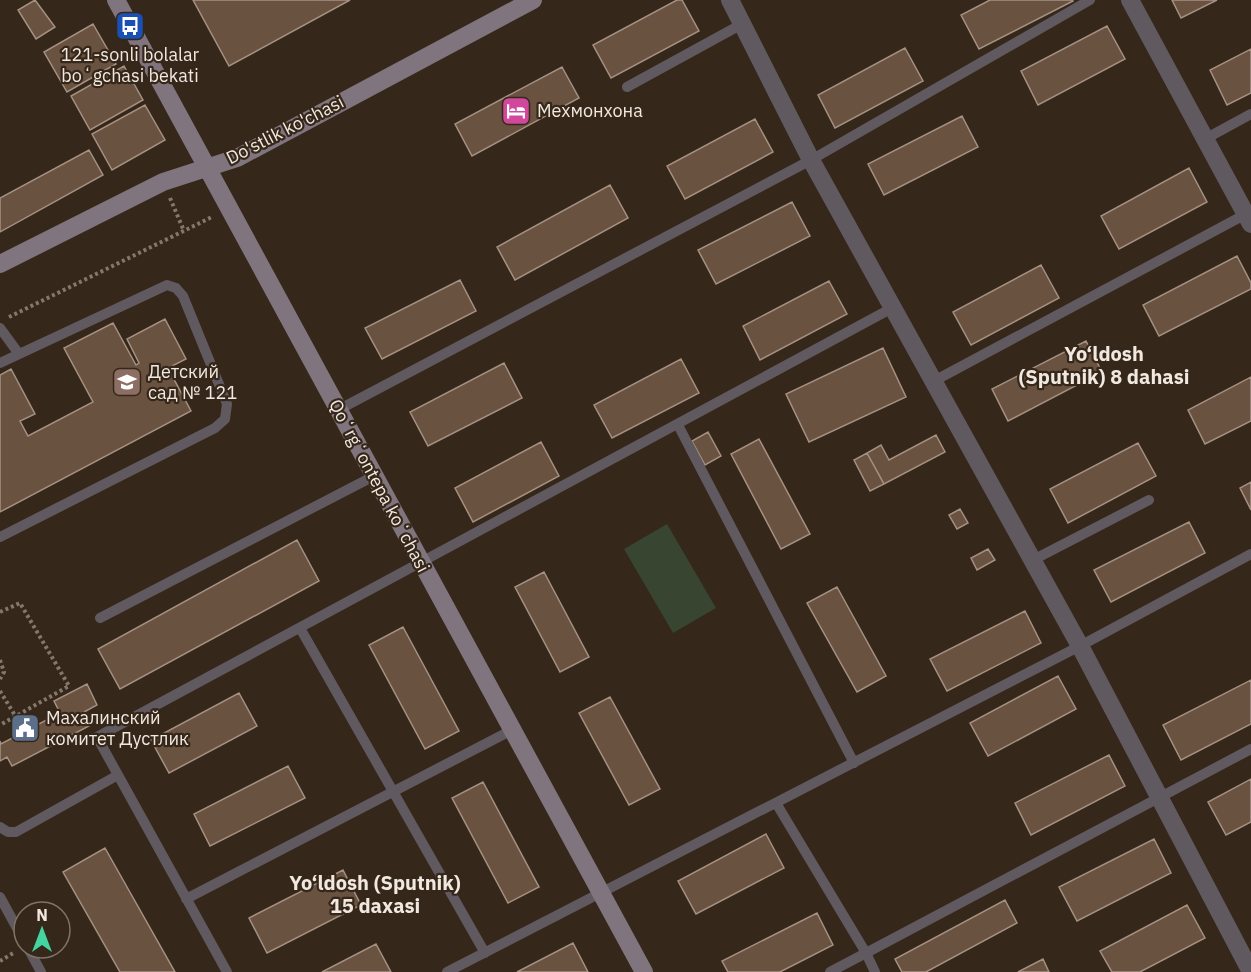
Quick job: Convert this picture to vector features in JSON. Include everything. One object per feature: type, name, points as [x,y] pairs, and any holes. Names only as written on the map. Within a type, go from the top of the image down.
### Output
[{"type":"street","name":"Qoʻrgʻontepa koʻchasi","points":[[116,0],[644,972]]},
{"type":"street","name":"Do'stlik ko'chasi","points":[[0,264],[163,182],[237,158],[533,0]]},
{"type":"street","points":[[730,0],[811,160],[1080,646],[1251,972]]},
{"type":"street","points":[[1130,0],[1248,219]]},
{"type":"lane","points":[[338,410],[811,160],[1090,0]]},
{"type":"lane","points":[[627,87],[742,24]]},
{"type":"lane","points":[[1205,139],[1251,114]]},
{"type":"lane","points":[[934,381],[1248,219]]},
{"type":"lane","points":[[0,363],[167,285],[176,288],[183,296],[227,404],[225,419],[215,428],[0,537]]},
{"type":"lane","points":[[227,972],[97,736],[894,308]]},
{"type":"lane","points":[[0,328],[19,354]]},
{"type":"lane","points":[[678,425],[854,763]]},
{"type":"lane","points":[[100,618],[374,476]]},
{"type":"lane","points":[[1033,560],[1149,500]]},
{"type":"lane","points":[[447,972],[1080,646],[1251,554]]},
{"type":"lane","points":[[300,628],[484,953]]},
{"type":"lane","points":[[186,899],[512,730]]},
{"type":"lane","points":[[830,972],[1251,749]]},
{"type":"lane","points":[[0,827],[8,832],[16,832],[118,775]]},
{"type":"lane","points":[[776,803],[866,953],[875,972]]},
{"type":"lane","points":[[0,897],[12,919]]},
{"type":"path","points":[[163,182],[184,231]]},
{"type":"path","points":[[0,322],[228,208]]},
{"type":"path","points":[[0,612],[20,603],[69,686],[0,726]]},
{"type":"path","points":[[0,660],[4,672],[0,679]]},
{"type":"path","points":[[0,692],[16,717]]},
{"type":"green space","points":[[667,524],[716,608],[673,633],[624,549]]},
{"type":"building","points":[[35,0],[55,27],[36,39],[18,10]]},
{"type":"building","points":[[193,0],[350,0],[229,66]]},
{"type":"building","points":[[677,0],[682,0],[699,31],[611,78],[593,45]]},
{"type":"building","points":[[990,0],[1073,1],[979,49],[961,15]]},
{"type":"building","points":[[1172,0],[1217,0],[1181,18]]},
{"type":"building","points":[[93,24],[116,64],[67,92],[44,52]]},
{"type":"building","points":[[1107,26],[1125,59],[1038,105],[1021,71]]},
{"type":"building","points":[[905,48],[923,81],[835,128],[818,95]]},
{"type":"building","points":[[1251,49],[1251,93],[1227,105],[1210,70]]},
{"type":"building","points":[[124,66],[143,100],[90,130],[71,96]]},
{"type":"building","points":[[562,67],[579,98],[472,156],[455,124]]},
{"type":"building","points":[[145,105],[165,140],[112,170],[92,134]]},
{"type":"building","points":[[962,116],[978,147],[884,195],[868,164]]},
{"type":"building","points":[[755,119],[773,152],[685,199],[667,166]]},
{"type":"building","points":[[89,150],[103,175],[0,232],[0,198]]},
{"type":"building","points":[[1189,168],[1207,202],[1119,249],[1101,216]]},
{"type":"building","points":[[610,185],[628,218],[515,280],[497,247]]},
{"type":"building","points":[[792,202],[810,236],[716,284],[698,250]]},
{"type":"building","points":[[1237,256],[1251,283],[1251,289],[1159,336],[1143,305]]},
{"type":"building","points":[[1041,265],[1059,298],[971,345],[953,312]]},
{"type":"building","points":[[460,280],[476,311],[382,359],[365,328]]},
{"type":"building","points":[[829,281],[847,314],[760,360],[743,326]]},
{"type":"building","points":[[165,319],[186,359],[168,368],[191,411],[0,512],[0,375],[11,369],[35,414],[20,421],[28,436],[93,402],[64,348],[113,323],[136,365],[139,363],[127,339]]},
{"type":"building","points":[[1086,341],[1102,372],[1008,421],[992,389]]},
{"type":"building","points":[[883,348],[906,397],[809,442],[786,394]]},
{"type":"building","points":[[681,359],[699,393],[612,438],[594,405]]},
{"type":"building","points":[[504,363],[522,398],[428,446],[410,412]]},
{"type":"building","points":[[1251,377],[1251,421],[1205,444],[1188,410]]},
{"type":"building","points":[[708,432],[721,456],[705,465],[692,441]]},
{"type":"building","points":[[936,435],[945,452],[884,484],[867,453],[881,445],[889,460]]},
{"type":"building","points":[[759,439],[810,534],[781,549],[731,454]]},
{"type":"building","points":[[541,442],[559,476],[473,522],[455,488]]},
{"type":"building","points":[[1138,443],[1156,476],[1068,523],[1050,489]]},
{"type":"building","points":[[867,453],[884,484],[870,491],[854,460]]},
{"type":"building","points":[[1251,482],[1251,510],[1240,488]]},
{"type":"building","points":[[960,509],[968,523],[957,529],[949,515]]},
{"type":"building","points":[[1189,522],[1205,553],[1111,602],[1094,570]]},
{"type":"building","points":[[297,540],[319,581],[120,689],[98,649]]},
{"type":"building","points":[[988,549],[995,560],[977,570],[971,558]]},
{"type":"building","points":[[544,572],[589,657],[560,672],[515,587]]},
{"type":"building","points":[[837,587],[886,676],[857,692],[807,603]]},
{"type":"building","points":[[1025,611],[1041,643],[947,691],[930,659]]},
{"type":"building","points":[[403,627],[459,731],[425,749],[369,645]]},
{"type":"building","points":[[1058,676],[1076,709],[988,756],[970,723]]},
{"type":"building","points":[[1251,680],[1251,724],[1181,760],[1163,725]]},
{"type":"building","points":[[87,684],[97,705],[84,712],[91,725],[12,766],[7,757],[0,761],[0,741],[1,744],[22,733],[18,726],[36,717],[39,724],[60,713],[54,701]]},
{"type":"building","points":[[239,693],[257,726],[169,773],[151,740]]},
{"type":"building","points":[[610,697],[660,789],[629,805],[579,713]]},
{"type":"building","points":[[1109,755],[1125,786],[1031,835],[1015,803]]},
{"type":"building","points":[[288,766],[305,798],[210,846],[194,814]]},
{"type":"building","points":[[1251,779],[1251,822],[1226,835],[1208,802]]},
{"type":"building","points":[[483,782],[539,887],[508,903],[452,798]]},
{"type":"building","points":[[766,834],[784,868],[696,914],[678,881]]},
{"type":"building","points":[[1154,839],[1171,873],[1077,921],[1059,887]]},
{"type":"building","points":[[105,848],[175,972],[120,972],[63,872]]},
{"type":"building","points":[[343,870],[361,905],[267,953],[249,918]]},
{"type":"building","points":[[1005,900],[1017,923],[926,972],[902,972],[895,959]]},
{"type":"building","points":[[1187,905],[1205,938],[1140,972],[1112,972],[1100,951]]},
{"type":"building","points":[[817,913],[833,945],[780,972],[728,972],[722,961]]},
{"type":"building","points":[[573,943],[588,972],[517,972]]},
{"type":"building","points":[[376,944],[391,972],[322,972]]},
{"type":"building","points":[[1043,959],[1049,972],[1018,972]]},
{"type":"place","name":"121-sonli bolalar boʻgchasi bekati","points":[[130,26]]},
{"type":"place","name":"Мехмонхона","points":[[516,111]]},
{"type":"place","name":"Детский сад № 121","points":[[127,382]]},
{"type":"place","name":"Махалинский комитет Дустлик","points":[[25,728]]},
{"type":"district","name":"Yo‘ldosh (Sputnik) 8 dahasi","points":[[1104,366]]},
{"type":"district","name":"Yo‘ldosh (Sputnik) 15 daxasi","points":[[375,894]]}]
